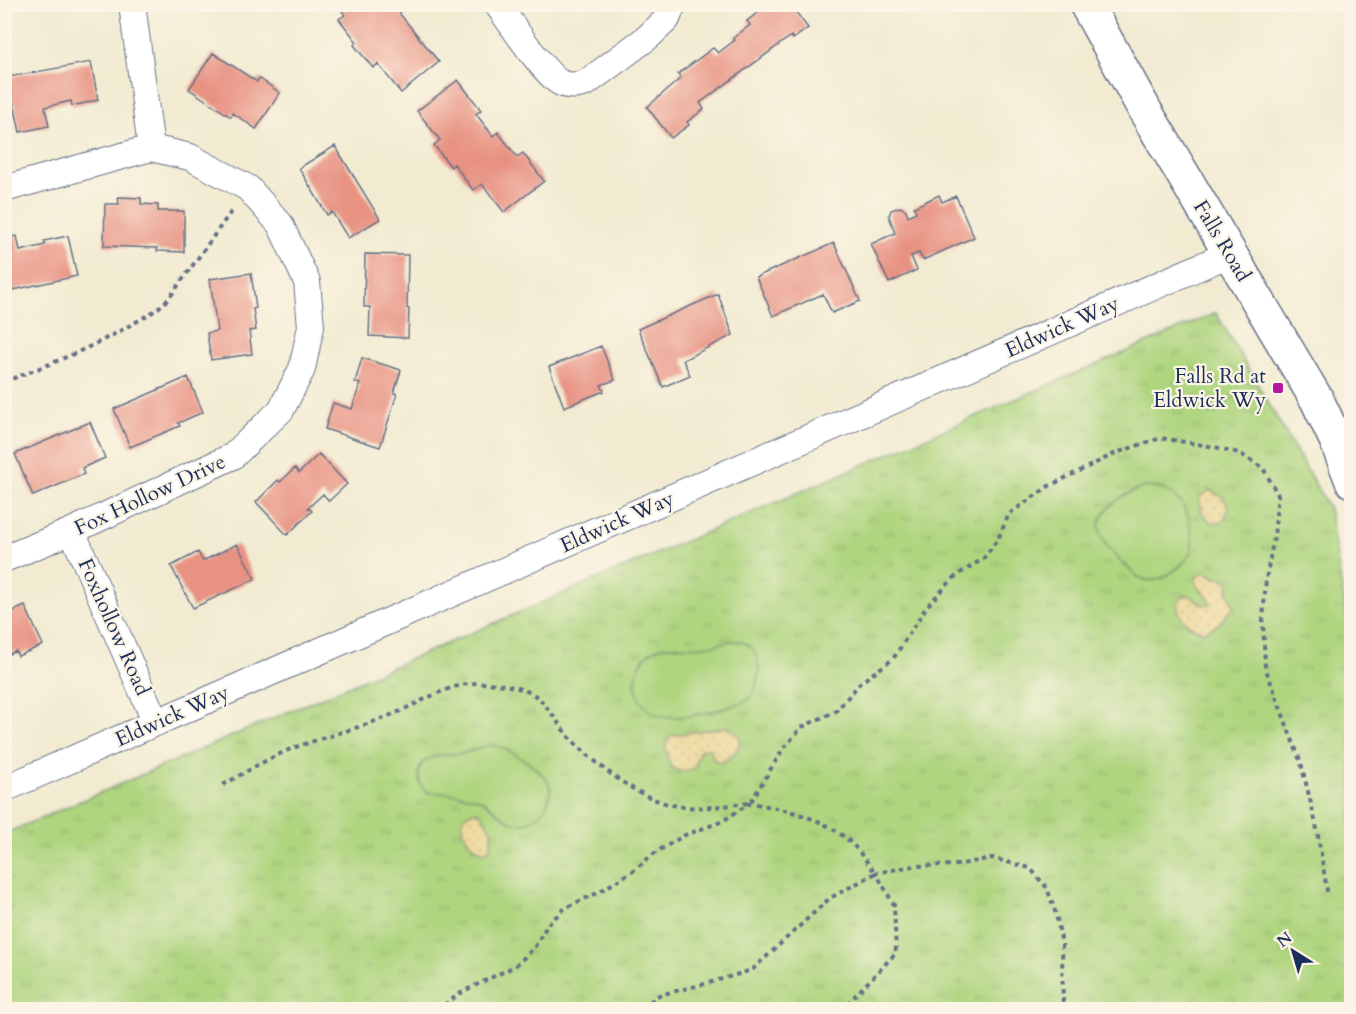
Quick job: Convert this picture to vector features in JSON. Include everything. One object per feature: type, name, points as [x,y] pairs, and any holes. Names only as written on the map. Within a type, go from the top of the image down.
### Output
[{"type":"main road","name":"Falls Road","points":[[1086,4],[1229,254],[1295,360],[1336,440],[1352,481]]},
{"type":"street","points":[[132,4],[151,148]]},
{"type":"street","points":[[497,4],[548,71],[559,81],[573,87],[586,83],[648,37],[667,19],[673,4]]},
{"type":"street","name":"Fox Hollow Drive","points":[[4,189],[151,148],[190,157],[248,188],[280,224],[307,282],[311,326],[302,369],[281,410],[233,456],[72,531],[4,559]]},
{"type":"street","name":"Eldwick Way","points":[[4,789],[1229,254]]},
{"type":"street","name":"Foxhollow Road","points":[[72,531],[156,723]]},
{"type":"path","points":[[4,382],[68,357],[161,307],[248,188]]},
{"type":"path","points":[[437,1010],[464,992],[515,966],[534,948],[548,924],[565,908],[599,892],[633,871],[656,852],[685,835],[723,821],[750,803],[783,749],[802,728],[836,711],[861,682],[893,660],[927,606],[957,575],[983,559],[998,539],[1009,514],[1049,486],[1116,453],[1161,438],[1239,453],[1263,468],[1278,495],[1274,537],[1266,579],[1263,620],[1265,667],[1301,763],[1316,824],[1328,896]]},
{"type":"path","points":[[223,785],[257,765],[294,748],[392,715],[445,690],[467,684],[495,683],[537,697],[570,739],[636,791],[656,801],[675,806],[697,807],[750,803],[795,813],[827,824],[850,842],[876,873],[894,905],[896,953],[841,1010]]},
{"type":"path","points":[[639,1010],[659,995],[752,970],[830,898],[876,873],[913,866],[957,865],[992,858],[1030,868],[1047,888],[1056,914],[1062,944],[1063,1010]]},
{"type":"green space","points":[[1216,313],[1329,508],[1351,645],[1351,1009],[5,1009],[4,834]]},
{"type":"green space","points":[[1145,487],[1163,490],[1177,498],[1186,511],[1192,536],[1191,549],[1185,561],[1169,574],[1153,580],[1138,577],[1116,556],[1104,541],[1099,523],[1117,500]]},
{"type":"green space","points":[[731,641],[742,642],[750,646],[758,661],[757,680],[751,698],[730,707],[702,714],[674,717],[653,713],[639,698],[636,678],[644,659],[651,652],[666,646],[706,646]]},
{"type":"green space","points":[[489,745],[512,752],[546,778],[550,793],[543,811],[537,817],[524,823],[512,822],[477,798],[459,794],[430,793],[422,788],[419,771],[425,761],[437,756],[463,753]]},
{"type":"sand","points":[[1209,490],[1223,497],[1229,507],[1225,518],[1220,523],[1210,522],[1202,513],[1199,497]]},
{"type":"sand","points":[[1204,572],[1223,578],[1229,584],[1228,592],[1234,606],[1219,624],[1204,632],[1186,622],[1177,604],[1184,595],[1189,595],[1202,605],[1211,604],[1196,584],[1198,576]]},
{"type":"sand","points":[[726,727],[739,735],[740,740],[736,751],[722,763],[714,760],[710,749],[705,748],[699,752],[695,768],[681,772],[671,767],[665,746],[672,735]]},
{"type":"sand","points":[[475,811],[481,813],[492,833],[490,849],[483,852],[466,838],[463,831],[463,819],[467,814]]},
{"type":"building","points":[[337,4],[398,4],[402,10],[399,13],[439,62],[401,93],[378,64],[373,68],[354,45],[357,42],[339,19],[345,15]]},
{"type":"building","points":[[776,4],[790,4],[808,28],[793,39],[791,36],[700,103],[704,109],[687,122],[689,125],[671,138],[647,107],[681,78],[678,74],[713,48],[718,53],[750,25],[747,21],[764,8],[767,11]]},
{"type":"building","points":[[213,53],[257,82],[259,78],[280,93],[256,129],[233,113],[231,117],[189,89]]},
{"type":"building","points":[[91,62],[98,100],[72,106],[71,101],[45,107],[49,126],[20,132],[8,77]]},
{"type":"building","points":[[458,80],[481,110],[476,114],[493,136],[498,132],[517,157],[523,153],[544,181],[504,212],[482,184],[473,190],[454,164],[451,167],[434,145],[440,140],[417,111]]},
{"type":"building","points":[[335,146],[380,219],[348,238],[332,212],[327,215],[299,168]]},
{"type":"building","points":[[939,195],[942,202],[956,196],[974,237],[923,260],[919,253],[911,256],[917,270],[889,283],[871,244],[895,233],[889,216],[891,210],[900,207],[906,210],[908,216],[916,212],[914,207]]},
{"type":"building","points":[[118,197],[141,198],[141,204],[158,205],[158,211],[184,211],[184,252],[157,251],[157,248],[104,246],[105,204],[119,204]]},
{"type":"building","points":[[17,236],[20,251],[45,245],[44,241],[68,236],[77,276],[4,292],[4,238]]},
{"type":"building","points":[[834,243],[860,301],[832,313],[823,294],[773,316],[756,277]]},
{"type":"building","points":[[365,254],[408,255],[408,338],[369,336],[370,307],[364,307]]},
{"type":"building","points":[[251,273],[256,308],[253,309],[256,330],[249,331],[252,354],[211,360],[207,333],[217,331],[210,279]]},
{"type":"building","points":[[718,294],[733,335],[683,360],[690,375],[663,387],[638,329]]},
{"type":"building","points":[[601,346],[615,380],[601,385],[604,391],[564,407],[549,367]]},
{"type":"building","points":[[362,358],[401,370],[394,393],[397,394],[380,447],[325,429],[333,403],[352,409],[360,384],[355,382]]},
{"type":"building","points":[[188,377],[203,412],[178,423],[180,426],[130,447],[114,409]]},
{"type":"building","points":[[90,422],[105,458],[82,468],[84,474],[33,496],[15,454]]},
{"type":"building","points":[[319,454],[347,484],[329,501],[323,494],[308,508],[312,511],[287,535],[256,502],[278,480],[280,482],[295,468],[299,473]]},
{"type":"building","points":[[237,544],[255,579],[193,608],[171,566],[198,552],[203,561]]},
{"type":"building","points":[[25,606],[43,645],[18,656],[16,651],[4,656],[4,615]]},
{"type":"place","name":"Falls Rd at Eldwick Wy","points":[[1278,388]]}]
